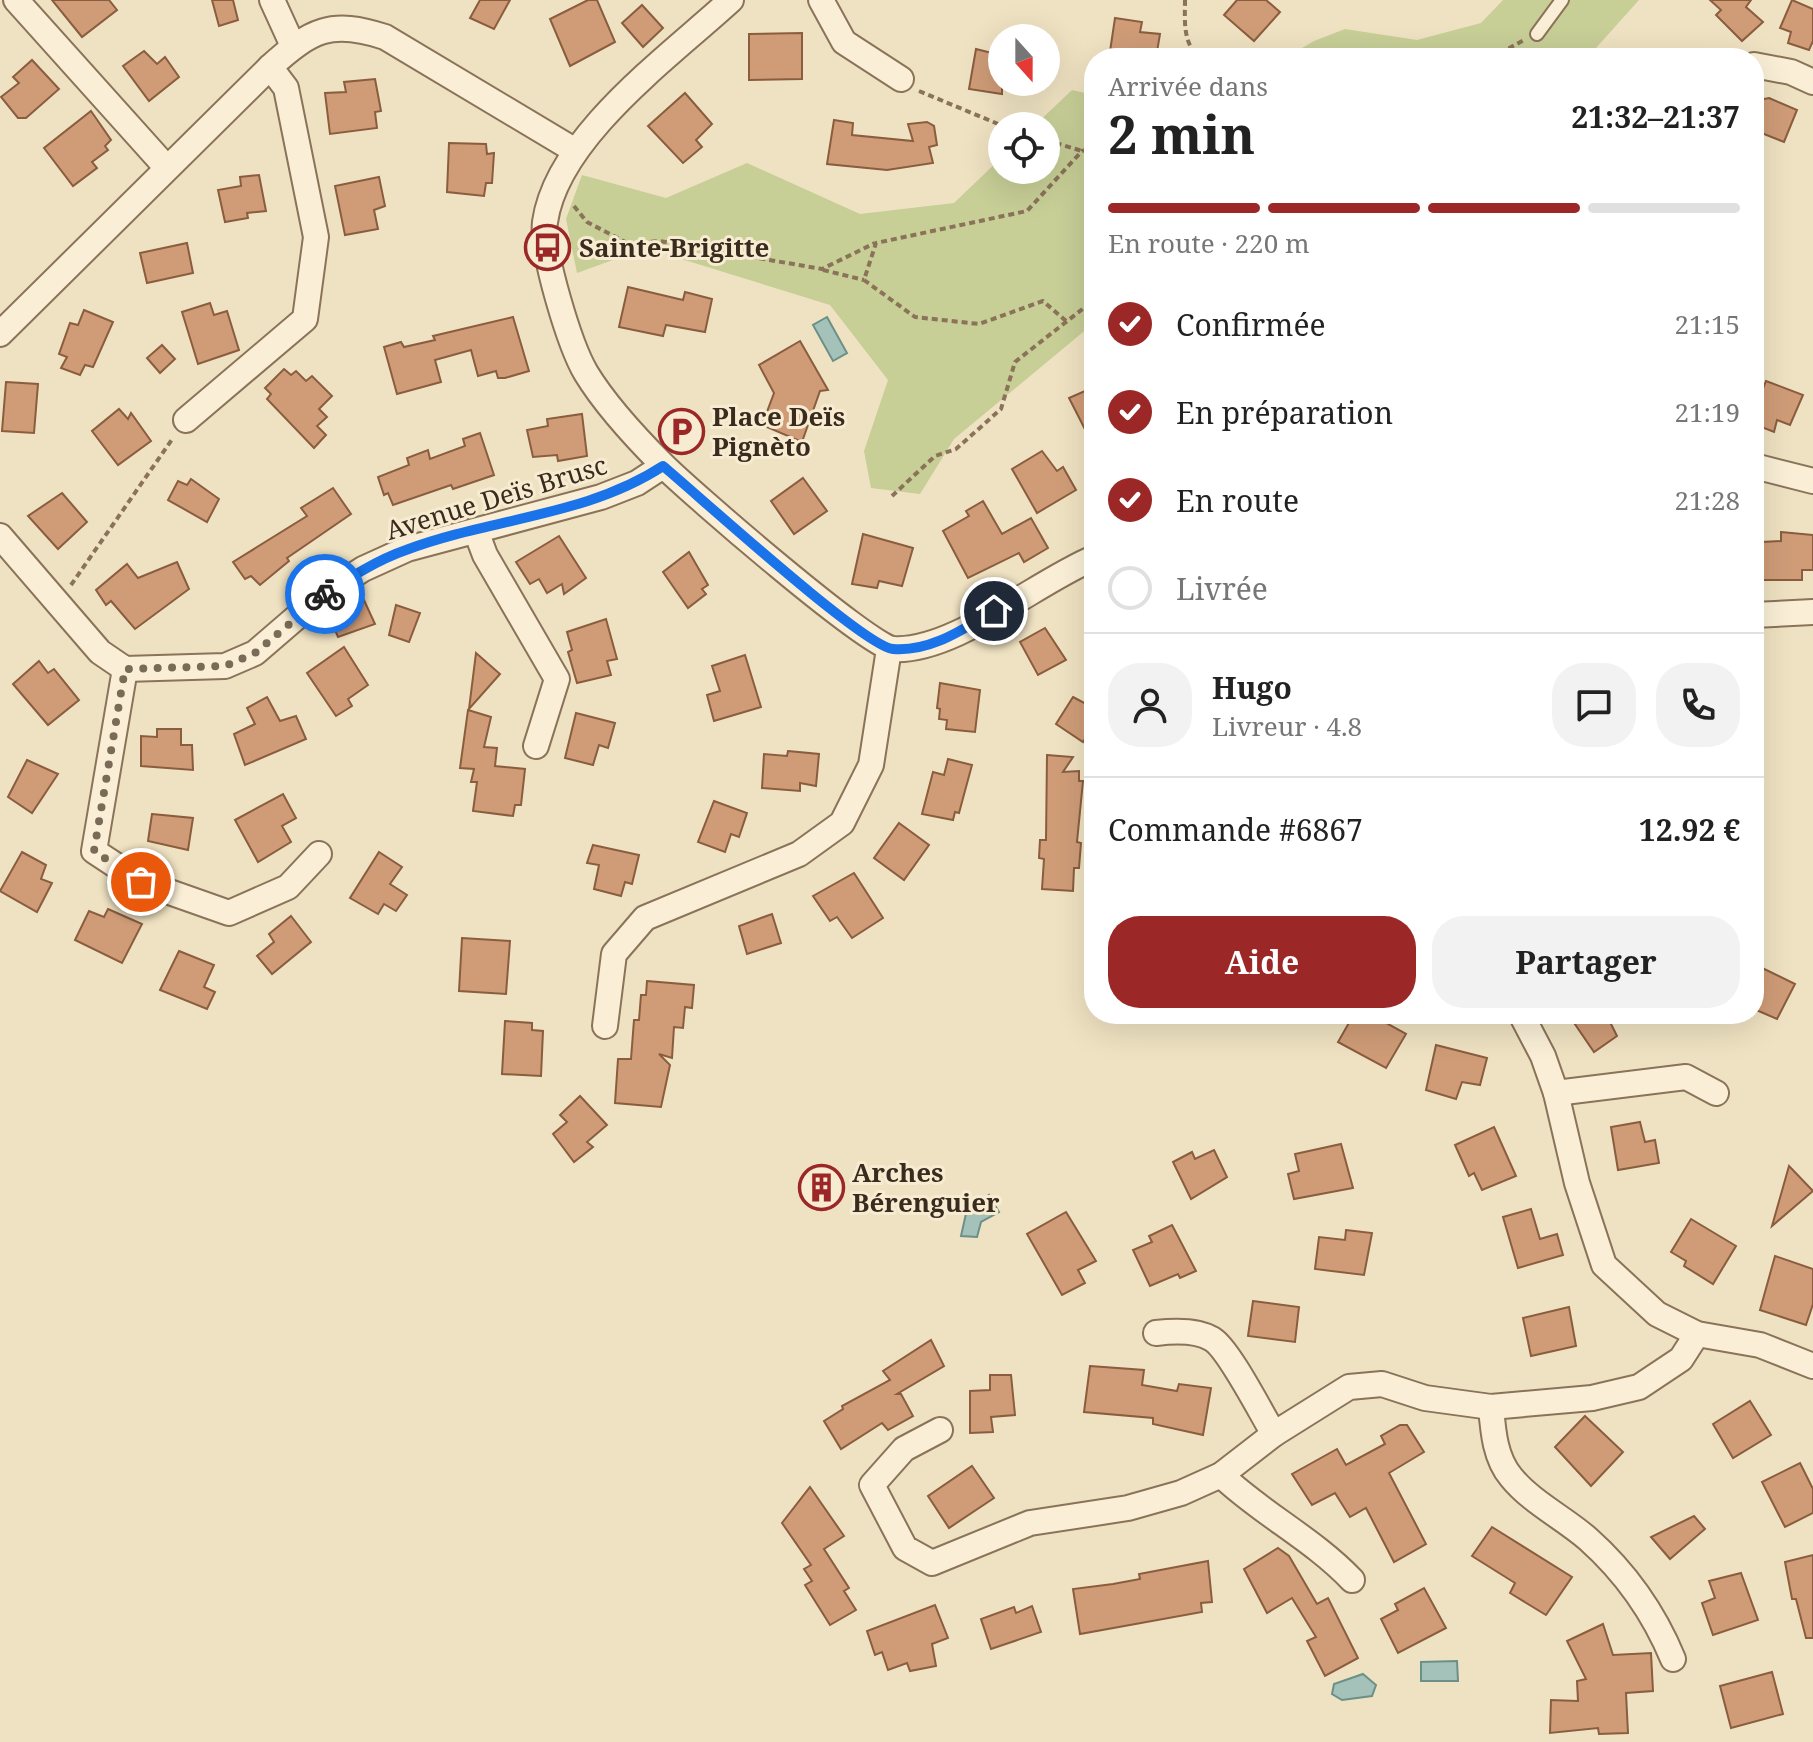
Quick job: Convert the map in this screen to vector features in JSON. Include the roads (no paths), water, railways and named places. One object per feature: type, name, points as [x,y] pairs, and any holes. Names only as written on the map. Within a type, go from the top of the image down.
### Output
[{"type":"street","points":[[16,0],[166,167]]},
{"type":"street","points":[[272,0],[293,46]]},
{"type":"street","points":[[731,0],[609,111],[574,150],[554,183],[544,225],[559,307],[585,372],[663,466],[801,584],[889,649],[916,649],[945,639],[1084,562]]},
{"type":"street","points":[[821,0],[844,42],[901,79]]},
{"type":"street","points":[[0,334],[270,67],[293,46],[311,35],[350,26],[385,37],[574,150]]},
{"type":"street","points":[[186,420],[305,319],[316,237],[286,88],[270,67]]},
{"type":"street","points":[[1764,67],[1791,72],[1813,82]]},
{"type":"street","name":"Avenue Deïs Brusc","points":[[125,669],[225,666],[255,653],[320,597],[363,569],[407,549],[601,497],[637,483],[663,466]]},
{"type":"street","points":[[1764,469],[1813,481]]},
{"type":"street","points":[[476,531],[485,555],[557,679],[536,746]]},
{"type":"street","points":[[5,550],[100,652],[125,669],[94,851],[141,882],[229,913],[288,887],[319,854]]},
{"type":"street","points":[[1764,614],[1813,612]]},
{"type":"street","points":[[605,1026],[614,954],[645,918],[799,854],[842,823],[871,765],[889,649]]},
{"type":"street","points":[[1526,1024],[1543,1056],[1556,1093],[1577,1183],[1604,1265],[1657,1314],[1697,1334],[1760,1345],[1813,1366]]},
{"type":"street","points":[[1556,1093],[1686,1077],[1716,1093]]},
{"type":"street","points":[[1156,1333],[1178,1331],[1212,1339],[1225,1353],[1274,1434]]},
{"type":"street","points":[[940,1430],[904,1449],[872,1485],[905,1548],[932,1563],[1030,1523],[1128,1508],[1181,1493],[1221,1475],[1274,1434],[1349,1387],[1382,1384],[1425,1398],[1491,1407],[1592,1398],[1639,1387],[1681,1359],[1697,1334]]},
{"type":"street","points":[[1491,1407],[1494,1439],[1511,1477],[1588,1539],[1630,1583],[1660,1626],[1673,1659]]},
{"type":"street","points":[[1221,1475],[1244,1498],[1327,1553],[1352,1580]]},
{"type":"lane","points":[[1537,34],[1562,0]]},
{"type":"water","points":[[827,317],[847,353],[833,361],[813,325]]},
{"type":"water","points":[[989,1195],[999,1212],[981,1222],[977,1237],[961,1236],[967,1209]]},
{"type":"water","points":[[1457,1661],[1458,1681],[1421,1681],[1421,1662]]},
{"type":"water","points":[[1363,1674],[1376,1685],[1372,1696],[1342,1700],[1332,1694],[1334,1684]]},
{"type":"place","name":"Sainte-Brigitte","points":[[548,247]]},
{"type":"place","name":"Place Deïs Pignèto","points":[[681,431]]},
{"type":"place","name":"Arches Bérenguier","points":[[821,1187]]}]
